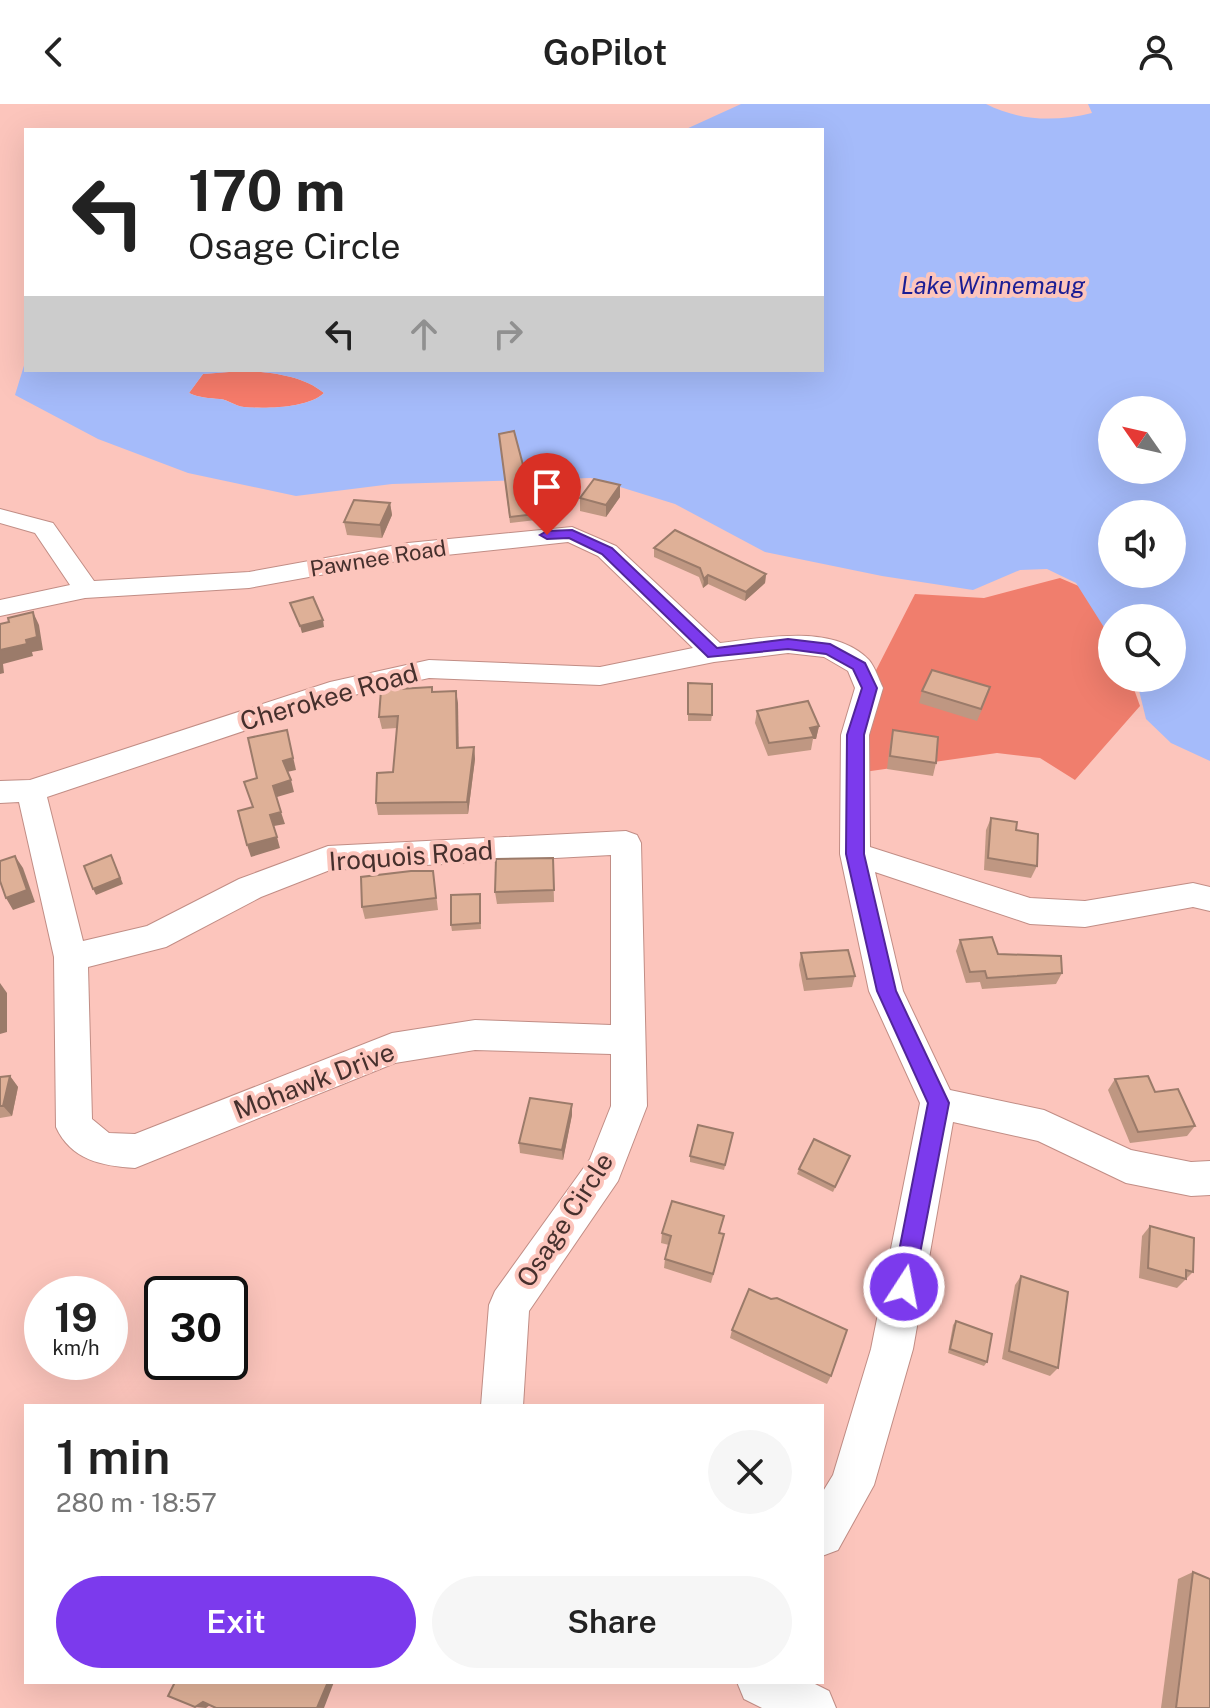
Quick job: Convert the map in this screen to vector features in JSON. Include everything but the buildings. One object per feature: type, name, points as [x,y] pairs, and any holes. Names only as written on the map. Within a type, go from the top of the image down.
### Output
[{"type":"street","points":[[0,516],[44,528],[76,571],[85,590]]},
{"type":"street","name":"Pawnee Road","points":[[0,608],[85,590],[249,580],[408,551],[572,534],[607,551],[714,653]]},
{"type":"street","points":[[714,653],[788,644],[830,649],[859,666],[869,688],[855,735],[855,854],[886,991],[938,1103],[892,1349],[852,1485],[824,1531]]},
{"type":"street","name":"Cherokee Road","points":[[15,792],[340,689],[429,669],[600,676],[714,653]]},
{"type":"street","points":[[15,792],[71,957]]},
{"type":"street","name":"Iroquois Road","points":[[71,957],[154,938],[250,888],[328,858],[626,843]]},
{"type":"street","name":"Osage Circle","points":[[502,1404],[509,1305],[605,1169],[629,1106],[626,843]]},
{"type":"street","points":[[855,854],[1030,911],[1085,914],[1193,895],[1210,899]]},
{"type":"street","name":"Mohawk Drive","points":[[71,957],[74,1127],[102,1149],[135,1151],[392,1048],[475,1035],[628,1040]]},
{"type":"street","points":[[938,1103],[1044,1126],[1126,1166],[1191,1179],[1210,1178]]},
{"type":"street","points":[[765,1684],[812,1708]]},
{"type":"shaded area","points":[[203,374],[274,374],[296,378],[324,393],[297,405],[264,408],[241,406],[189,393]]},
{"type":"shaded area","points":[[1060,578],[1088,590],[1098,608],[1098,692],[1135,692],[1140,706],[1075,780],[1040,758],[997,753],[864,772],[848,725],[915,594],[984,598]]},
{"type":"water","name":"Lake Winnemaug","points":[[741,104],[986,104],[1025,117],[1051,119],[1092,113],[1088,104],[1210,104],[1210,761],[1171,743],[1146,719],[1139,692],[1186,692],[1186,604],[1098,604],[1098,618],[1076,583],[1047,569],[1020,570],[973,590],[882,576],[765,552],[675,504],[591,478],[392,484],[296,496],[188,473],[98,439],[15,395],[24,366],[24,372],[229,372],[203,374],[189,393],[241,406],[263,408],[298,405],[324,393],[296,378],[253,372],[824,372],[824,128],[688,128]]},
{"type":"route","points":[[547,535],[572,534],[607,551],[714,653],[788,644],[830,649],[859,666],[869,688],[855,735],[855,854],[886,991],[938,1103],[904,1287]]}]
